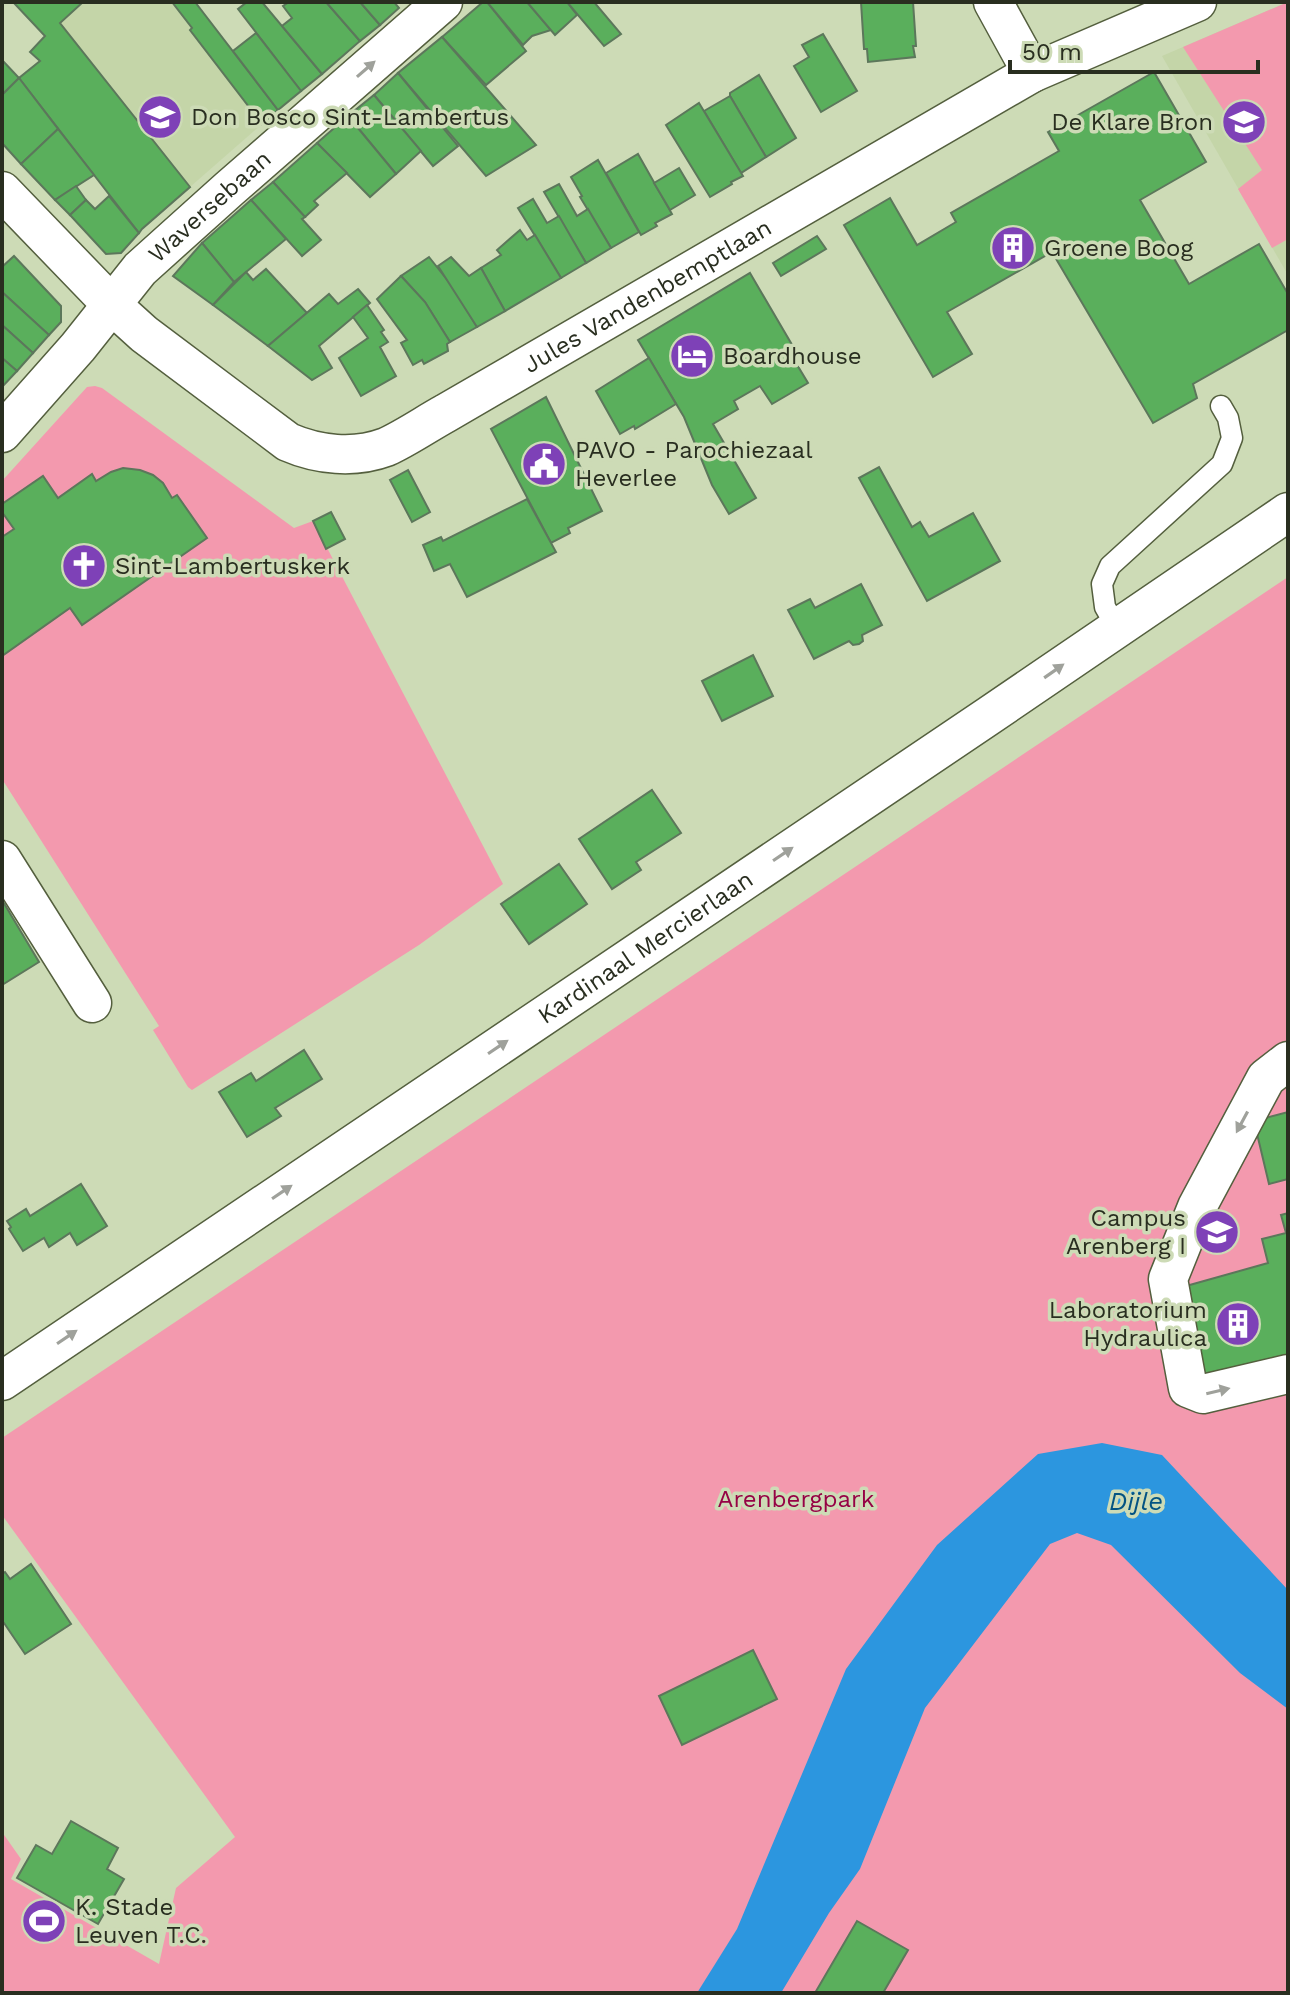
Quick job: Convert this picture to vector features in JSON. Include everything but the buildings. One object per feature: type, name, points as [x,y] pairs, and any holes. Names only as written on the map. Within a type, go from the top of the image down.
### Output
[{"type":"street","name":"Waversebaan","points":[[2,433],[78,347],[140,269],[443,2]]},
{"type":"street","points":[[993,2],[1032,73]]},
{"type":"street","name":"Jules Vandenbemptlaan","points":[[2,191],[144,334],[288,442],[328,453],[359,453],[386,447],[1032,73],[1197,2]]},
{"type":"street","name":"Kardinaal Mercierlaan","points":[[2,1381],[1288,512]]},
{"type":"street","points":[[2,860],[92,1003]]},
{"type":"street","points":[[1288,1061],[1266,1078],[1197,1207],[1168,1279],[1188,1388],[1203,1394],[1288,1374]]},
{"type":"lane","points":[[1117,628],[1105,607],[1102,584],[1110,566],[1222,464],[1232,438],[1228,418],[1221,406]]},
{"type":"shaded area","name":"Don Bosco Sint-Lambertus","points":[[13,2],[195,2],[278,110],[139,233],[19,78],[39,61],[30,52],[45,36]]},
{"type":"shaded area","name":"De Klare Bron","points":[[1288,2],[1288,275],[1162,56]]},
{"type":"green space","name":"De Klare Bron","points":[[1288,2],[1288,239],[1272,248],[1238,189],[1262,170],[1183,47]]},
{"type":"green space","points":[[87,387],[102,388],[294,528],[313,521],[503,884],[419,945],[192,1090],[153,1030],[159,1026],[2,779],[2,481]]},
{"type":"green space","name":"Arenbergpark","points":[[1288,577],[1288,1993],[2,1993],[2,1832],[21,1859],[11,1879],[159,1964],[176,1888],[235,1837],[2,1515],[2,1438]]},
{"type":"water","name":"Dijle","points":[[1102,1443],[1162,1455],[1288,1590],[1288,1709],[1240,1673],[1111,1545],[1077,1533],[1050,1544],[925,1708],[860,1869],[829,1913],[781,1993],[697,1993],[737,1929],[846,1669],[937,1545],[1038,1454]]},
{"type":"place","name":"Don Bosco Sint-Lambertus","points":[[160,117]]},
{"type":"place","name":"De Klare Bron","points":[[1244,122]]},
{"type":"place","name":"Groene Boog","points":[[1013,248]]},
{"type":"place","name":"Boardhouse","points":[[692,356]]},
{"type":"place","name":"PAVO - Parochiezaal Heverlee","points":[[544,464]]},
{"type":"place","name":"Sint-Lambertuskerk","points":[[84,566]]},
{"type":"place","name":"Campus Arenberg I","points":[[1217,1232]]},
{"type":"place","name":"Laboratorium Hydraulica","points":[[1238,1324]]},
{"type":"place","name":"K. Stade Leuven T.C.","points":[[44,1921]]}]
